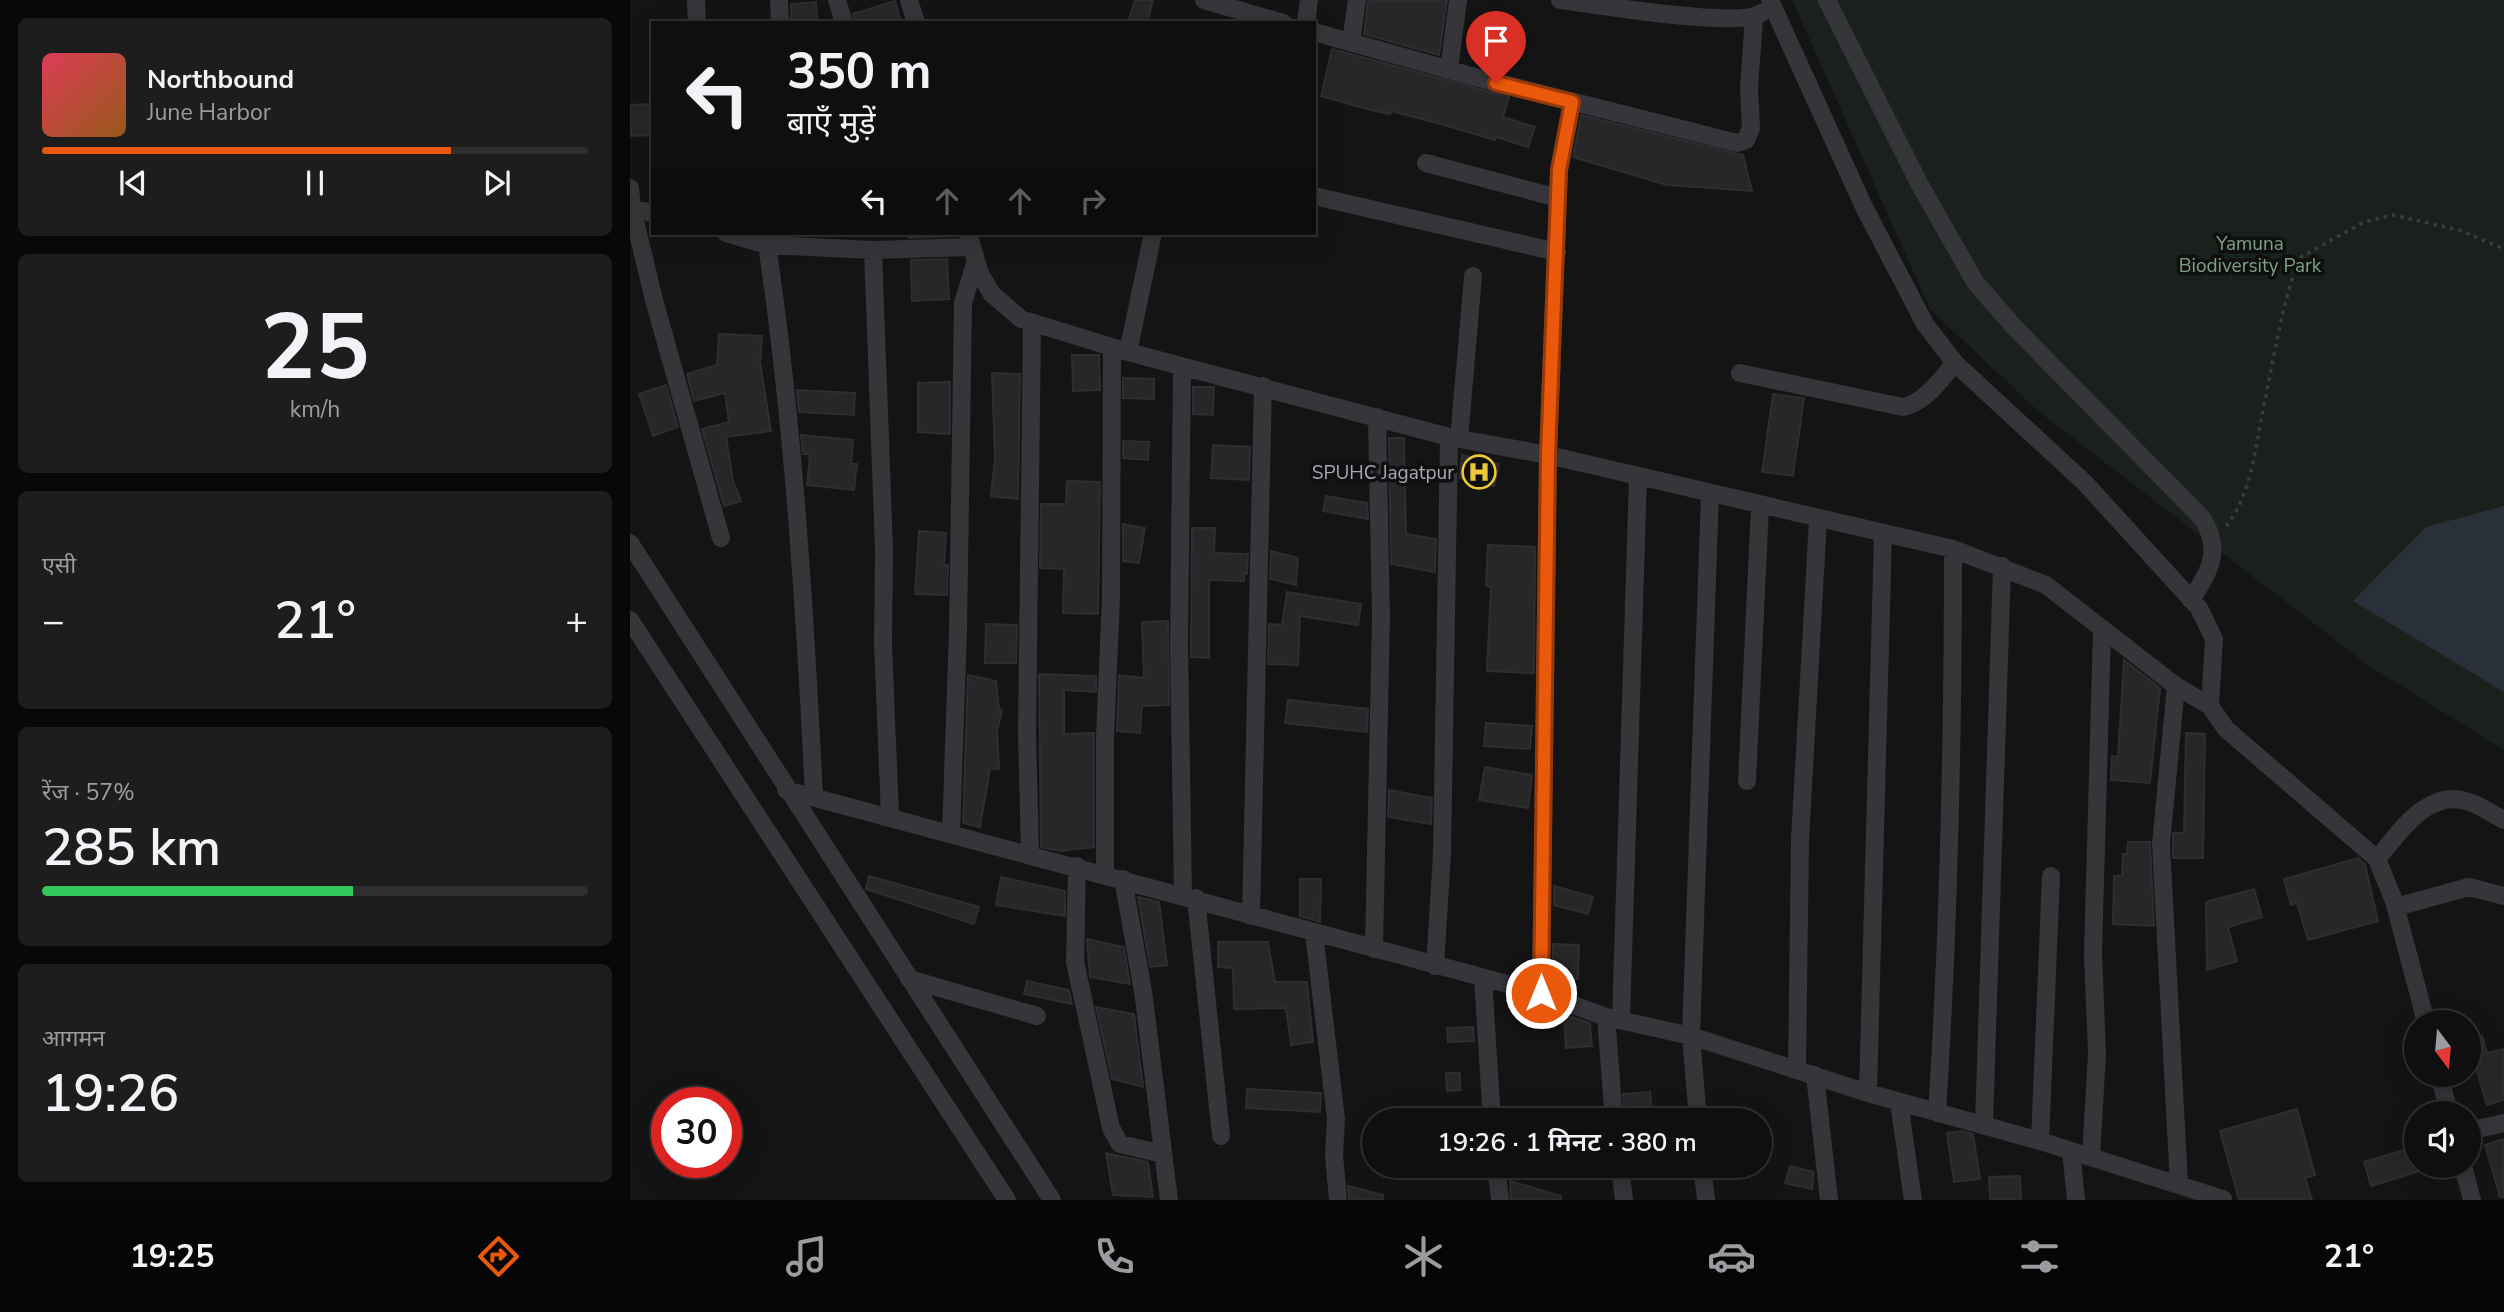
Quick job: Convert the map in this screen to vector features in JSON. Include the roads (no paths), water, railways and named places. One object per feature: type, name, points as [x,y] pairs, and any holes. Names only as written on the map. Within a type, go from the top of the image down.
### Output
[{"type":"street","points":[[696,0],[697,21]]},
{"type":"street","points":[[779,0],[780,21]]},
{"type":"street","points":[[837,0],[843,21]]},
{"type":"street","points":[[909,0],[915,21]]},
{"type":"street","points":[[1306,21],[1309,0]]},
{"type":"street","points":[[1351,42],[1357,0]]},
{"type":"street","points":[[1449,70],[1458,0]]},
{"type":"street","points":[[1560,0],[1715,18],[1754,19]]},
{"type":"street","points":[[1827,0],[1920,186],[1975,282],[2016,329],[2203,519],[2213,536],[2213,559],[2191,600]]},
{"type":"street","points":[[1214,1],[1277,21]]},
{"type":"street","points":[[1316,33],[1698,136],[1737,144],[1746,140],[1751,128],[1749,88],[1754,19],[1771,2],[1896,272],[1925,324],[1955,363],[2085,483],[2199,608],[2214,639],[2210,706]]},
{"type":"street","points":[[1541,993],[1548,455],[1559,170],[1572,102]]},
{"type":"street","points":[[1426,163],[1558,198]]},
{"type":"street","points":[[630,188],[631,208],[654,300],[721,538]]},
{"type":"street","points":[[1316,196],[1557,252]]},
{"type":"street","points":[[631,208],[651,213]]},
{"type":"street","points":[[733,235],[767,245],[788,239],[873,250],[906,241],[971,247]]},
{"type":"street","points":[[1152,235],[1120,350],[1105,737],[1114,876],[1143,991],[1169,1200]]},
{"type":"street","points":[[767,245],[779,322],[807,659],[814,796]]},
{"type":"street","points":[[971,247],[992,294],[1021,318],[1032,323],[1182,367],[1454,438],[1548,455],[1760,507],[1953,550],[2002,566],[2046,585],[2176,686],[2210,706],[2226,729],[2377,859],[2396,907],[2423,1010]]},
{"type":"street","points":[[951,833],[958,631],[963,303],[971,247]]},
{"type":"street","points":[[873,250],[890,816]]},
{"type":"street","points":[[1435,966],[1442,854],[1454,438],[1473,276]]},
{"type":"street","points":[[1030,854],[1027,733],[1032,323]]},
{"type":"street","points":[[1740,373],[1903,407],[1914,405],[1928,394],[1955,363]]},
{"type":"street","points":[[1182,367],[1179,660],[1190,896],[1221,1136]]},
{"type":"street","points":[[1251,916],[1263,386]]},
{"type":"street","points":[[1374,949],[1381,617],[1377,417]]},
{"type":"street","points":[[1614,1108],[1614,1018],[1638,477]]},
{"type":"street","points":[[1698,1108],[1691,1036],[1710,493]]},
{"type":"street","points":[[1746,781],[1760,507]]},
{"type":"street","points":[[1818,519],[1800,840],[1806,1072],[1829,1200]]},
{"type":"street","points":[[1868,1093],[1883,533]]},
{"type":"street","points":[[630,543],[786,790],[851,883],[909,979],[1052,1200]]},
{"type":"street","points":[[1937,1113],[1944,1006],[1953,722],[1953,550]]},
{"type":"street","points":[[1984,1125],[2002,566]]},
{"type":"street","points":[[630,620],[1007,1200]]},
{"type":"street","points":[[2091,1157],[2097,1054],[2093,954],[2102,630]]},
{"type":"street","points":[[2176,686],[2161,844],[2179,1185]]},
{"type":"street","points":[[786,790],[1190,896],[1251,916],[1541,993],[1614,1018],[1691,1036],[1868,1093],[2040,1141],[2223,1199]]},
{"type":"street","points":[[2377,859],[2406,825],[2437,802],[2455,799],[2469,802],[2504,820]]},
{"type":"street","points":[[1077,866],[1076,961],[1111,1128],[1120,1144],[1163,1154]]},
{"type":"street","points":[[2040,1141],[2051,876]]},
{"type":"street","points":[[2396,907],[2469,887],[2504,896]]},
{"type":"street","points":[[1314,933],[1336,1119],[1334,1155],[1338,1200]]},
{"type":"street","points":[[909,979],[1037,1016]]},
{"type":"street","points":[[1483,979],[1491,1108]]},
{"type":"street","points":[[1899,1102],[1913,1200]]},
{"type":"street","points":[[2481,1128],[2504,1123]]},
{"type":"street","points":[[2071,1151],[2076,1200]]},
{"type":"street","points":[[1497,1178],[1500,1200]]},
{"type":"street","points":[[1621,1178],[1624,1200]]},
{"type":"street","points":[[1703,1178],[1706,1200]]},
{"type":"street","points":[[2466,1178],[2472,1200]]},
{"type":"place","name":"SPUHC Jagatpur","points":[[1479,472]]},
{"type":"park label","name":"Yamuna Biodiversity Park","points":[[2250,254]]}]
